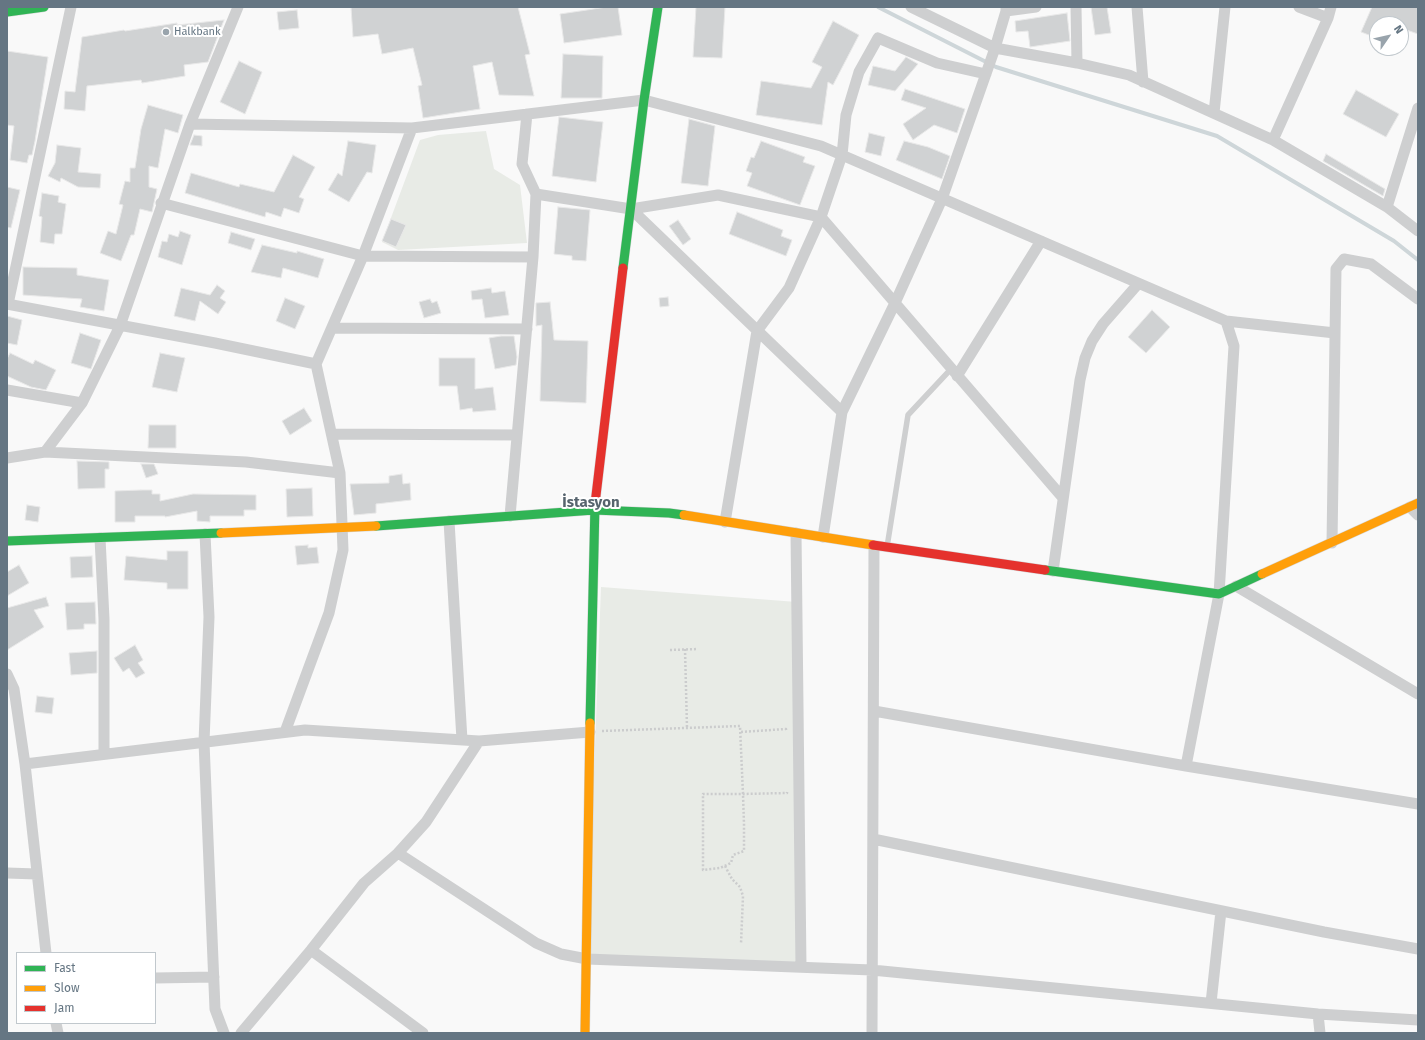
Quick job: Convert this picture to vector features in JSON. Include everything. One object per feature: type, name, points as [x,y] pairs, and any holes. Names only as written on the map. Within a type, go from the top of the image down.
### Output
[{"type":"street","points":[[7,12],[44,7]]},
{"type":"street","points":[[71,7],[7,304],[215,343],[316,364]]},
{"type":"street","points":[[45,452],[82,403],[120,326],[161,203],[190,124],[238,7]]},
{"type":"street","points":[[585,1033],[594,510],[644,100],[658,7]]},
{"type":"street","points":[[911,7],[994,52],[1077,63],[1129,75],[1273,140],[1387,208],[1418,231]]},
{"type":"street","points":[[823,537],[842,412],[895,303],[942,199],[994,52],[1006,9],[1036,7]]},
{"type":"street","points":[[1076,7],[1077,63]]},
{"type":"street","points":[[1137,7],[1143,82]]},
{"type":"street","points":[[1214,113],[1225,7]]},
{"type":"street","points":[[1273,140],[1330,12],[1299,7]]},
{"type":"street","points":[[725,522],[757,331],[789,288],[821,217],[842,155],[846,115],[859,72],[878,38],[937,63],[986,73]]},
{"type":"street","points":[[190,124],[412,128],[644,100],[821,146],[1226,321],[1335,333]]},
{"type":"street","points":[[1387,208],[1418,108]]},
{"type":"street","points":[[510,516],[533,257],[536,194],[522,164],[527,114]]},
{"type":"street","points":[[285,732],[329,614],[343,550],[340,473],[316,364],[333,328],[363,256],[412,128]]},
{"type":"street","points":[[536,194],[631,209],[718,195],[821,217],[1063,498]]},
{"type":"street","points":[[161,203],[363,256],[533,257]]},
{"type":"street","points":[[631,209],[842,412]]},
{"type":"street","points":[[954,372],[1041,242]]},
{"type":"street","points":[[1332,542],[1336,269],[1344,259],[1371,264],[1418,299]]},
{"type":"street","points":[[1053,571],[1084,358],[1092,341],[1103,324],[1138,284]]},
{"type":"street","points":[[1186,766],[1218,594],[1234,346],[1226,321]]},
{"type":"street","points":[[333,328],[527,330]]},
{"type":"street","points":[[7,390],[82,403]]},
{"type":"street","points":[[332,434],[517,435]]},
{"type":"street","points":[[7,458],[45,452],[246,462],[340,473]]},
{"type":"street","points":[[7,542],[343,528],[594,510],[669,513],[887,548],[1218,594],[1414,505],[1418,515]]},
{"type":"street","points":[[449,521],[462,740]]},
{"type":"street","points":[[796,533],[801,967]]},
{"type":"street","points":[[205,534],[209,617],[204,742],[215,1009],[224,1033]]},
{"type":"street","points":[[100,538],[104,619],[104,754]]},
{"type":"street","points":[[872,1033],[874,546]]},
{"type":"street","points":[[1236,586],[1418,694]]},
{"type":"street","points":[[7,674],[14,689],[25,764],[46,952]]},
{"type":"street","points":[[874,711],[1186,766],[1418,804]]},
{"type":"street","points":[[7,718],[17,712]]},
{"type":"street","points":[[25,764],[304,730],[478,741],[590,732]]},
{"type":"street","points":[[241,1033],[311,950],[364,883],[398,853],[426,822],[478,741]]},
{"type":"street","points":[[873,839],[1324,932],[1418,948]]},
{"type":"street","points":[[398,853],[530,940],[561,954],[586,959],[872,970],[1318,1014],[1418,1020]]},
{"type":"street","points":[[7,873],[37,874]]},
{"type":"street","points":[[1211,1003],[1222,911]]},
{"type":"street","points":[[311,950],[423,1033]]},
{"type":"street","points":[[156,978],[214,977]]},
{"type":"street","points":[[1318,1014],[1320,1033]]},
{"type":"lane","points":[[887,548],[908,414],[954,372]]},
{"type":"path","points":[[685,649],[687,728]]},
{"type":"path","points":[[670,650],[698,649]]},
{"type":"path","points":[[590,732],[740,726],[743,794],[744,851],[733,855],[731,863],[725,866],[703,870],[703,794],[743,794],[787,793],[787,786]]},
{"type":"path","points":[[741,732],[786,728],[786,736]]},
{"type":"path","points":[[725,866],[732,879],[740,887],[743,896],[741,944]]},
{"type":"shaded area","points":[[486,131],[494,169],[520,185],[527,243],[398,250],[382,242],[420,140],[438,135]]},
{"type":"shaded area","points":[[601,587],[797,602],[801,967],[587,959]]},
{"type":"building","points":[[351,7],[518,7],[530,54],[525,55],[534,96],[499,95],[492,62],[473,66],[480,109],[423,118],[418,86],[422,85],[413,48],[382,54],[378,34],[353,37]]},
{"type":"building","points":[[607,7],[618,7],[622,35],[564,43],[560,14]]},
{"type":"building","points":[[696,7],[725,7],[722,58],[693,57]]},
{"type":"building","points":[[1091,7],[1107,7],[1111,33],[1095,35]]},
{"type":"building","points":[[1372,7],[1418,7],[1418,34],[1409,31],[1409,16],[1369,16],[1369,35],[1361,32]]},
{"type":"building","points":[[297,10],[299,28],[279,30],[277,12]]},
{"type":"building","points":[[1067,13],[1070,41],[1030,47],[1028,31],[1016,32],[1015,21]]},
{"type":"building","points":[[224,20],[208,62],[184,65],[185,76],[142,83],[141,80],[87,86],[85,111],[64,109],[65,91],[75,92],[82,37],[177,23],[177,25]]},
{"type":"building","points":[[833,21],[859,35],[833,85],[828,82],[822,125],[756,115],[761,81],[811,88],[822,67],[812,62]]},
{"type":"building","points":[[7,51],[48,57],[35,141],[32,155],[29,155],[27,163],[10,160],[14,126],[7,125]]},
{"type":"building","points":[[563,54],[603,56],[602,98],[561,98]]},
{"type":"building","points":[[906,57],[918,64],[895,91],[868,85],[873,66],[895,71]]},
{"type":"building","points":[[239,61],[262,72],[245,114],[220,102]]},
{"type":"building","points":[[905,89],[965,109],[957,133],[934,125],[913,140],[903,124],[926,108],[901,100]]},
{"type":"building","points":[[1356,90],[1399,114],[1386,137],[1343,114]]},
{"type":"building","points":[[148,105],[183,115],[178,133],[165,129],[158,168],[149,166],[149,187],[157,189],[152,212],[140,209],[134,235],[131,235],[121,261],[100,253],[108,231],[116,234],[123,205],[119,204],[125,181],[130,182],[130,168],[135,168],[141,129]]},
{"type":"building","points":[[559,117],[603,122],[596,182],[552,176]]},
{"type":"building","points":[[689,119],[715,126],[708,186],[681,183]]},
{"type":"building","points":[[869,133],[885,137],[881,156],[865,152]]},
{"type":"building","points":[[194,135],[202,136],[202,146],[190,145]]},
{"type":"building","points":[[348,141],[376,145],[372,173],[367,172],[349,202],[328,190],[338,173],[342,176]]},
{"type":"building","points":[[761,141],[805,157],[803,162],[815,166],[800,205],[747,186],[752,173],[746,171],[751,157],[754,158]]},
{"type":"building","points":[[904,141],[928,147],[950,156],[942,179],[896,160]]},
{"type":"building","points":[[57,145],[81,148],[78,172],[101,174],[100,188],[78,187],[61,178],[60,182],[48,176],[55,163]]},
{"type":"building","points":[[1326,154],[1385,189],[1383,196],[1323,161]]},
{"type":"building","points":[[293,155],[315,167],[299,197],[304,199],[299,213],[284,208],[281,217],[266,212],[265,217],[185,193],[191,173],[239,187],[240,184],[274,192]]},
{"type":"building","points":[[7,187],[20,190],[11,228],[7,227]]},
{"type":"building","points":[[42,193],[59,196],[58,202],[66,204],[62,234],[55,234],[54,244],[40,242],[42,217],[39,216]]},
{"type":"building","points":[[558,207],[590,210],[586,261],[572,260],[572,256],[554,254]]},
{"type":"building","points":[[737,212],[783,230],[781,236],[792,240],[786,256],[729,234]]},
{"type":"building","points":[[391,219],[406,225],[396,247],[382,241]]},
{"type":"building","points":[[678,220],[691,239],[683,245],[669,226]]},
{"type":"building","points":[[180,231],[191,235],[182,265],[158,257],[162,241],[167,242],[169,234],[178,237]]},
{"type":"building","points":[[231,232],[255,239],[251,250],[228,243]]},
{"type":"building","points":[[262,245],[297,253],[297,251],[324,259],[318,278],[283,268],[281,278],[251,272]]},
{"type":"building","points":[[23,267],[77,268],[77,275],[109,280],[104,311],[80,307],[82,299],[23,295]]},
{"type":"building","points":[[217,285],[225,291],[220,298],[226,302],[218,314],[200,301],[195,321],[174,316],[181,288],[210,295]]},
{"type":"building","points":[[491,288],[492,293],[505,291],[509,315],[485,318],[482,299],[472,300],[471,291]]},
{"type":"building","points":[[668,297],[669,306],[660,307],[659,298]]},
{"type":"building","points":[[285,298],[305,306],[295,329],[276,321]]},
{"type":"building","points":[[430,299],[432,303],[437,301],[441,313],[424,318],[419,302]]},
{"type":"building","points":[[550,302],[554,340],[588,341],[586,403],[540,401],[542,325],[536,326],[536,303]]},
{"type":"building","points":[[1152,310],[1170,327],[1146,353],[1128,337]]},
{"type":"building","points":[[7,316],[22,320],[17,345],[7,343]]},
{"type":"building","points":[[80,333],[101,340],[91,369],[71,363]]},
{"type":"building","points":[[514,336],[517,357],[516,365],[495,369],[489,338]]},
{"type":"building","points":[[10,353],[33,364],[35,360],[56,370],[46,390],[31,387],[7,376],[7,359]]},
{"type":"building","points":[[160,353],[185,358],[177,392],[152,387]]},
{"type":"building","points":[[439,358],[475,358],[475,389],[493,387],[496,410],[473,412],[472,408],[460,410],[457,386],[439,386]]},
{"type":"building","points":[[304,408],[312,421],[290,435],[282,421]]},
{"type":"building","points":[[149,425],[176,425],[176,448],[148,448]]},
{"type":"building","points":[[77,461],[109,462],[109,469],[105,469],[105,488],[78,489]]},
{"type":"building","points":[[141,464],[154,464],[158,474],[146,478]]},
{"type":"building","points":[[402,474],[403,484],[410,483],[411,500],[376,504],[376,513],[354,515],[350,484],[389,483],[389,476]]},
{"type":"building","points":[[312,488],[313,516],[287,517],[286,489]]},
{"type":"building","points":[[152,490],[152,494],[160,494],[160,501],[193,494],[256,495],[256,510],[244,510],[244,516],[210,516],[210,522],[197,521],[197,511],[165,517],[135,516],[135,522],[115,522],[115,491]]},
{"type":"building","points":[[27,505],[40,507],[38,522],[25,520]]},
{"type":"building","points":[[308,545],[308,548],[317,547],[319,563],[297,565],[295,546]]},
{"type":"building","points":[[167,551],[188,551],[188,589],[167,589],[167,583],[124,580],[126,556],[167,560]]},
{"type":"building","points":[[92,556],[93,577],[71,578],[70,557]]},
{"type":"building","points":[[19,565],[29,583],[7,596],[7,572]]},
{"type":"building","points":[[46,597],[49,606],[34,610],[44,627],[7,650],[7,608]]},
{"type":"building","points":[[95,602],[96,624],[84,624],[84,629],[67,630],[65,603]]},
{"type":"building","points":[[135,645],[143,660],[138,663],[145,673],[136,678],[129,668],[123,672],[114,658]]},
{"type":"building","points":[[97,651],[97,673],[71,675],[69,653]]},
{"type":"building","points":[[37,696],[54,698],[52,714],[35,712]]},
{"type":"waterway","points":[[878,7],[996,67],[1217,136],[1394,241],[1418,260]]},
{"type":"traffic: fast","points":[[7,12],[44,7]]},
{"type":"traffic: fast","points":[[623,268],[644,100],[658,7]]},
{"type":"traffic: fast","points":[[590,723],[595,504]]},
{"type":"traffic: fast","points":[[376,526],[594,510],[684,515]]},
{"type":"traffic: fast","points":[[7,541],[221,533]]},
{"type":"traffic: fast","points":[[1045,570],[1219,594],[1262,574]]},
{"type":"traffic: slow","points":[[1262,574],[1418,503]]},
{"type":"traffic: slow","points":[[684,515],[873,545]]},
{"type":"traffic: slow","points":[[221,533],[376,526]]},
{"type":"traffic: slow","points":[[585,1033],[590,723]]},
{"type":"traffic: jam","points":[[595,504],[623,268]]},
{"type":"traffic: jam","points":[[873,545],[1045,570]]},
{"type":"place","name":"Halkbank","points":[[166,32]]},
{"type":"district","name":"İstasyon","points":[[591,503]]}]
